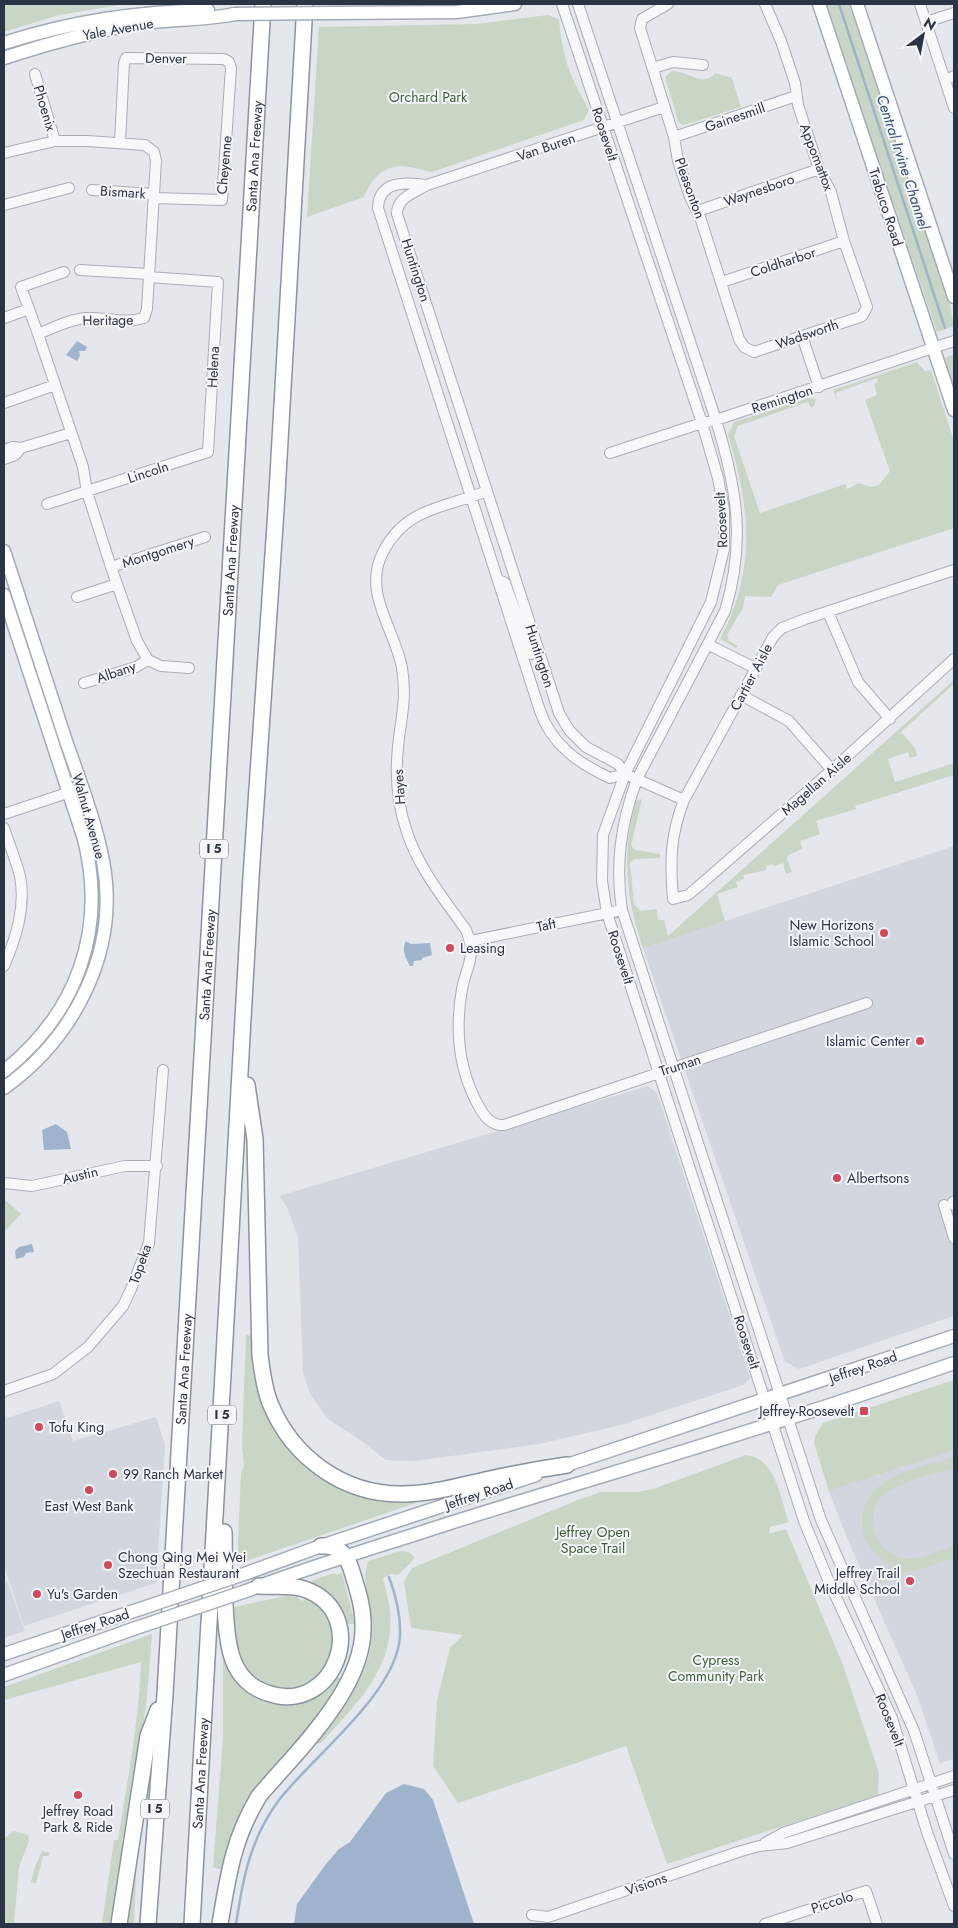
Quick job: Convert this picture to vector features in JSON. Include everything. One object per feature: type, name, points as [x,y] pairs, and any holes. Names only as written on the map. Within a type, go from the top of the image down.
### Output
[{"type":"highway","name":"Santa Ana Freeway","points":[[148,1924],[165,1694],[263,4]]},
{"type":"highway","name":"Santa Ana Freeway","points":[[192,1924],[305,4]]},
{"type":"highway","points":[[242,1051],[255,1139],[260,1355],[264,1382],[270,1402],[292,1442],[310,1461],[342,1481],[391,1494],[438,1490],[568,1465]]},
{"type":"highway","points":[[221,1441],[228,1632],[232,1660],[241,1675],[260,1691],[280,1697],[297,1696],[309,1691],[328,1678],[339,1656],[340,1631],[333,1612],[319,1597],[306,1590],[252,1588]]},
{"type":"highway","points":[[220,1924],[231,1858],[239,1832],[251,1809],[259,1796],[334,1706],[352,1678],[364,1625],[361,1604],[347,1556],[331,1546],[321,1546]]},
{"type":"highway","points":[[119,1924],[148,1736],[165,1694]]},
{"type":"main road","name":"Yale Avenue","points":[[4,58],[95,32],[146,23],[218,18],[236,14],[457,12],[515,4]]},
{"type":"main road","name":"Trabuco Road","points":[[819,4],[954,410]]},
{"type":"main road","points":[[857,4],[954,297]]},
{"type":"main road","name":"Yale Avenue","points":[[4,43],[49,28],[109,17],[155,12],[218,10],[236,14]]},
{"type":"main road","name":"Walnut Avenue","points":[[4,551],[82,788],[103,861],[106,893],[104,925],[98,959],[90,982],[74,1014],[54,1043],[33,1066],[4,1088]]},
{"type":"main road","name":"Walnut Avenue","points":[[4,595],[69,793],[89,864],[92,891],[91,918],[85,952],[76,979],[62,1008],[45,1032],[4,1070]]},
{"type":"main road","points":[[45,1032],[54,1043]]},
{"type":"main road","name":"Jeffrey Road","points":[[4,1654],[247,1573],[321,1546],[782,1395],[954,1336]]},
{"type":"main road","name":"Jeffrey Road","points":[[4,1675],[347,1556],[638,1464],[774,1424],[954,1363]]},
{"type":"street","name":"Roosevelt","points":[[562,4],[702,423],[718,478],[724,510],[724,549],[711,602],[625,774],[603,835],[602,881],[607,912],[804,1521],[829,1582],[892,1718],[954,1906]]},
{"type":"street","name":"Roosevelt","points":[[578,4],[726,451],[738,512],[737,552],[732,586],[725,611],[709,645],[637,779],[624,818],[618,865],[622,910],[672,1068],[782,1395],[827,1536],[891,1676],[932,1784],[954,1854]]},
{"type":"street","name":"Pleasonton","points":[[668,4],[642,19],[640,23],[674,137],[681,170],[698,211],[740,342],[747,350]]},
{"type":"street","name":"Appomattox","points":[[765,4],[795,83],[796,96],[819,169],[831,192],[844,241],[867,302],[866,312]]},
{"type":"street","points":[[920,4],[949,78],[954,108]]},
{"type":"street","points":[[926,22],[954,13]]},
{"type":"street","name":"Denver","points":[[120,143],[124,63],[126,58],[224,59],[229,62]]},
{"type":"street","name":"Cheyenne","points":[[154,196],[222,200],[231,68],[229,62]]},
{"type":"street","points":[[653,68],[673,62],[703,65]]},
{"type":"street","name":"Phoenix","points":[[35,74],[55,141]]},
{"type":"street","name":"Gainesmill","points":[[674,137],[796,96]]},
{"type":"street","name":"Van Buren","points":[[427,185],[664,107]]},
{"type":"street","name":"Heritage","points":[[4,151],[55,141],[120,143],[145,145],[154,152],[156,161],[147,309],[144,318],[133,321],[85,318],[64,323],[38,334]]},
{"type":"street","name":"Waynesboro","points":[[698,211],[819,169]]},
{"type":"street","name":"Huntington","points":[[427,185],[400,183],[387,187],[381,195],[378,208],[498,580],[530,654],[568,730],[586,747],[618,764],[625,774],[684,800]]},
{"type":"street","name":"Huntington","points":[[427,185],[402,199],[397,208],[397,214],[487,491],[530,654],[544,722],[559,744],[579,762],[610,778],[625,774]]},
{"type":"street","points":[[4,205],[69,188]]},
{"type":"street","name":"Bismark","points":[[92,190],[154,196]]},
{"type":"street","name":"Coldharbor","points":[[722,282],[844,241]]},
{"type":"street","points":[[80,270],[149,275]]},
{"type":"street","points":[[64,272],[22,287],[72,433],[83,467],[87,492],[137,641],[148,660],[161,666],[189,668]]},
{"type":"street","name":"Helena","points":[[149,275],[218,282],[208,452]]},
{"type":"street","points":[[4,318],[29,309]]},
{"type":"street","name":"Wadsworth","points":[[747,350],[759,351],[857,318],[866,312]]},
{"type":"street","points":[[802,336],[820,386]]},
{"type":"street","name":"Remington","points":[[610,453],[954,341]]},
{"type":"street","points":[[4,403],[55,384]]},
{"type":"street","points":[[4,450],[13,447],[21,448],[72,433]]},
{"type":"street","points":[[4,459],[15,455],[21,448]]},
{"type":"street","name":"Lincoln","points":[[47,504],[208,452]]},
{"type":"street","name":"Hayes","points":[[487,491],[423,512],[404,524],[392,537],[382,554],[376,582],[378,602],[398,653],[404,684],[403,718],[396,767],[398,805],[406,832],[418,856],[466,930],[470,941],[471,962],[462,989],[459,1033],[460,1051],[470,1090],[484,1114],[493,1124]]},
{"type":"street","name":"Montgomery","points":[[112,567],[205,536]]},
{"type":"street","name":"Cartier Aisle","points":[[672,900],[670,858],[678,817],[684,800],[772,637],[782,628],[954,570]]},
{"type":"street","points":[[78,597],[117,584]]},
{"type":"street","points":[[828,612],[858,682],[890,719]]},
{"type":"street","points":[[709,645],[755,668]]},
{"type":"street","name":"Magellan Aisle","points":[[672,900],[688,895],[694,890],[890,719],[954,659]]},
{"type":"street","name":"Albany","points":[[84,683],[136,667],[148,660]]},
{"type":"street","points":[[742,695],[789,721],[832,770]]},
{"type":"street","points":[[4,814],[82,788]]},
{"type":"street","points":[[4,828],[20,876],[22,895],[15,940],[4,966]]},
{"type":"street","name":"Taft","points":[[470,941],[622,910]]},
{"type":"street","name":"Truman","points":[[493,1124],[504,1125],[867,1003]]},
{"type":"street","name":"Topeka","points":[[4,1392],[53,1374],[88,1347],[123,1306],[148,1243],[157,1166],[163,1070]]},
{"type":"street","name":"Austin","points":[[4,1183],[32,1186],[125,1166],[157,1166]]},
{"type":"street","points":[[951,1204],[954,1238]]},
{"type":"street","points":[[708,1226],[724,1220]]},
{"type":"street","name":"Visions","points":[[532,1915],[548,1917],[760,1846],[783,1833],[954,1776]]},
{"type":"street","name":"Visions","points":[[760,1846],[787,1843],[954,1790]]},
{"type":"street","name":"Piccolo","points":[[764,1924],[866,1891],[877,1924]]},
{"type":"shaded area","points":[[954,846],[954,1316],[799,1369],[785,1362],[643,948]]},
{"type":"shaded area","points":[[648,1086],[657,1093],[750,1378],[743,1385],[621,1425],[539,1444],[415,1461],[386,1460],[363,1442],[329,1420],[310,1394],[303,1373],[298,1237],[287,1207],[279,1196]]},
{"type":"shaded area","points":[[59,1401],[73,1441],[156,1417],[165,1445],[156,1583],[24,1626],[4,1565],[4,1419]]},
{"type":"shaded area","name":"Jeffrey Trail Middle School","points":[[954,1450],[954,1759],[940,1763],[917,1695],[847,1538],[829,1491]]},
{"type":"shaded area","points":[[7,1581],[25,1631],[4,1638],[4,1582]]},
{"type":"green space","points":[[4,4],[126,4],[59,15],[4,32]]},
{"type":"green space","points":[[825,4],[849,4],[931,244],[949,300],[954,326],[937,332]]},
{"type":"green space","name":"Orchard Park","points":[[548,15],[559,19],[568,66],[589,110],[584,120],[432,172],[401,166],[387,169],[371,183],[364,197],[307,217],[319,27],[477,24]]},
{"type":"green space","points":[[672,71],[701,79],[711,77],[715,73],[732,78],[741,107],[684,125],[679,123],[666,81],[666,76]]},
{"type":"green space","points":[[954,354],[954,398],[945,358]]},
{"type":"green space","points":[[917,362],[925,371],[931,370],[954,441],[954,528],[778,585],[771,597],[745,596],[743,608],[727,635],[729,641],[738,646],[736,648],[720,639],[732,614],[745,563],[745,513],[741,487],[728,435],[734,422],[808,398],[816,399],[814,406],[811,408],[808,402],[738,426],[734,436],[760,513],[845,484],[847,489],[859,483],[871,487],[879,485],[890,471],[865,400],[877,395],[874,384],[878,382],[877,378],[836,393],[837,399],[833,390]]},
{"type":"green space","points":[[954,680],[954,684],[901,732],[915,748],[917,756],[910,758],[908,752],[888,759],[895,782],[954,763],[954,775],[855,806],[856,809],[816,821],[820,834],[800,841],[802,849],[788,855],[787,859],[792,872],[786,874],[783,863],[766,866],[766,870],[743,875],[744,879],[736,882],[738,887],[717,894],[725,921],[643,948],[629,893],[627,857],[631,820],[636,801],[642,799],[631,846],[635,850],[660,854],[660,858],[634,859],[630,863],[634,904],[641,911],[657,909],[658,920],[664,920],[668,936]]},
{"type":"green space","points":[[4,1199],[21,1214],[4,1232]]},
{"type":"green space","points":[[246,1335],[254,1336],[256,1373],[309,1467],[414,1500],[416,1503],[237,1564],[241,1473],[244,1466],[242,1444]]},
{"type":"green space","points":[[954,1380],[954,1450],[829,1491],[814,1443],[815,1436],[823,1423]]},
{"type":"green space","name":"Cypress Community Park","points":[[746,1455],[764,1463],[770,1471],[779,1491],[789,1522],[770,1527],[769,1534],[786,1529],[843,1665],[879,1773],[878,1795],[667,1864],[626,1746],[458,1803],[433,1766],[437,1700],[450,1648],[463,1635],[411,1628],[404,1582],[412,1568],[601,1492],[637,1492],[653,1489]]},
{"type":"green space","points":[[954,1457],[954,1468],[907,1482],[889,1490],[876,1504],[873,1524],[875,1534],[880,1543],[895,1555],[906,1558],[918,1558],[954,1546],[954,1558],[880,1582],[877,1572],[893,1566],[882,1560],[866,1541],[863,1529],[863,1511],[869,1498],[879,1487],[892,1478]]},
{"type":"green space","points":[[401,1551],[409,1552],[414,1557],[398,1575],[391,1574],[383,1578],[390,1611],[390,1632],[380,1668],[371,1684],[347,1714],[321,1743],[313,1744],[355,1688],[369,1657],[372,1640],[372,1622],[365,1577],[368,1561]]},
{"type":"green space","points":[[334,1573],[337,1575],[342,1573],[355,1624],[346,1624],[332,1600],[310,1584],[313,1580]]},
{"type":"green space","points":[[285,1596],[297,1597],[302,1601],[307,1598],[319,1608],[332,1630],[332,1653],[323,1671],[306,1684],[287,1688],[267,1684],[249,1670],[237,1645],[234,1607]]},
{"type":"green space","points":[[152,1634],[147,1697],[130,1822],[122,1840],[123,1874],[121,1888],[113,1924],[102,1924],[114,1840],[118,1840],[132,1752],[141,1662],[4,1700],[4,1687]]},
{"type":"green space","points":[[223,1658],[226,1658],[240,1685],[254,1697],[266,1703],[292,1704],[317,1694],[338,1677],[344,1681],[238,1823],[226,1853],[222,1870],[213,1867],[223,1738]]},
{"type":"green space","points":[[13,1831],[28,1835],[29,1841],[19,1867],[14,1924],[4,1924],[5,1838]]},
{"type":"green space","points":[[42,1851],[50,1853],[49,1856],[43,1856],[36,1883],[31,1882],[35,1867]]},
{"type":"green space","points":[[132,1875],[136,1876],[134,1924],[124,1924]]},
{"type":"water","points":[[77,341],[87,347],[85,351],[79,351],[80,356],[77,361],[66,355]]},
{"type":"water","points":[[406,941],[411,944],[430,943],[432,955],[422,958],[422,960],[414,961],[413,966],[410,966],[404,951]]},
{"type":"water","points":[[56,1124],[67,1132],[71,1149],[44,1150],[42,1130]]},
{"type":"water","points":[[32,1244],[34,1252],[26,1253],[24,1257],[16,1259],[15,1251],[19,1247]]},
{"type":"water","points":[[404,1784],[424,1789],[433,1800],[474,1924],[294,1924],[297,1904],[326,1864],[339,1849],[350,1842],[386,1793]]},
{"type":"waterway","name":"Central Irvine Channel","points":[[839,4],[945,328]]},
{"type":"waterway","points":[[236,1924],[249,1859],[254,1844],[269,1815],[279,1800],[369,1701],[385,1679],[395,1658],[400,1636],[400,1621],[389,1577]]},
{"type":"place","name":"New Horizons Islamic School","points":[[884,933]]},
{"type":"place","name":"Leasing","points":[[450,948]]},
{"type":"place","name":"Islamic Center","points":[[920,1041]]},
{"type":"place","name":"Albertsons","points":[[837,1178]]},
{"type":"place","name":"Jeffrey-Roosevelt","points":[[864,1411]]},
{"type":"place","name":"Tofu King","points":[[39,1427]]},
{"type":"place","name":"99 Ranch Market","points":[[113,1474]]},
{"type":"place","name":"East West Bank","points":[[89,1490]]},
{"type":"place","name":"Chong Qing Mei Wei Szechuan Restaurant","points":[[108,1565]]},
{"type":"place","name":"Jeffrey Trail Middle School","points":[[910,1581]]},
{"type":"place","name":"Yu's Garden","points":[[37,1594]]},
{"type":"place","name":"Jeffrey Road Park & Ride","points":[[78,1795]]},
{"type":"park label","name":"Jeffrey Open Space Trail","points":[[593,1540]]}]
